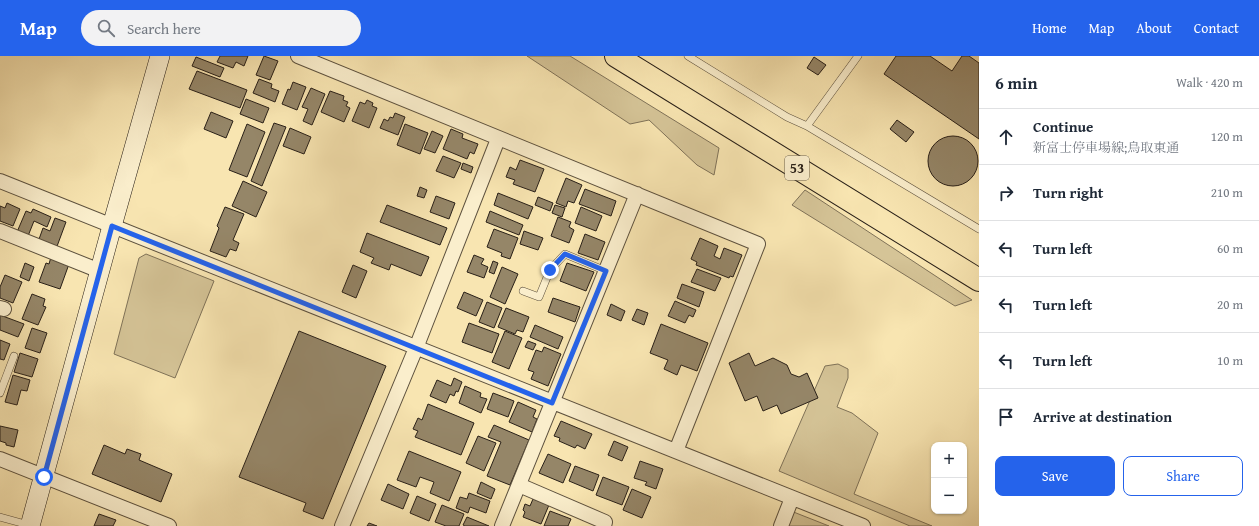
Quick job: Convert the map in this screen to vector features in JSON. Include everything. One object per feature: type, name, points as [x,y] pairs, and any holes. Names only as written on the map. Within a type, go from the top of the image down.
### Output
[{"type":"main road","points":[[30,526],[160,56]]},
{"type":"main road","name":"53","points":[[616,56],[979,280]]},
{"type":"street","points":[[298,56],[758,244],[676,451]]},
{"type":"street","points":[[342,526],[416,348],[498,138]]},
{"type":"street","points":[[0,181],[552,403],[863,526]]},
{"type":"street","points":[[502,526],[637,194]]},
{"type":"street","points":[[0,231],[100,272]]},
{"type":"street","points":[[0,459],[169,526]]},
{"type":"street","points":[[519,485],[605,522],[604,526]]},
{"type":"street","points":[[781,526],[792,498]]},
{"type":"lane","points":[[688,56],[786,117],[807,126],[979,229]]},
{"type":"lane","points":[[807,126],[858,56]]},
{"type":"lane","points":[[523,291],[539,297],[550,270],[565,254],[606,271]]},
{"type":"lane","points":[[0,393],[14,356]]},
{"type":"lane","points":[[0,517],[30,526]]},
{"type":"shaded area","points":[[527,56],[570,56],[719,148],[714,175],[697,165],[649,120],[630,124]]},
{"type":"shaded area","points":[[805,190],[972,300],[955,306],[792,205]]},
{"type":"shaded area","points":[[146,254],[214,281],[175,378],[114,354],[139,258]]},
{"type":"shaded area","points":[[838,364],[848,369],[848,378],[837,407],[852,413],[878,433],[854,494],[932,526],[910,526],[779,471],[825,366]]},
{"type":"shaded area","points":[[791,511],[829,526],[785,526]]},
{"type":"building","points":[[220,56],[248,56],[244,66],[236,62],[233,68],[217,62]]},
{"type":"building","points":[[264,56],[278,61],[270,80],[256,75]]},
{"type":"building","points":[[896,56],[930,56],[952,71],[962,56],[969,56],[979,63],[979,139],[884,74]]},
{"type":"building","points":[[196,57],[224,68],[220,77],[192,66]]},
{"type":"building","points":[[814,57],[826,65],[818,75],[807,68]]},
{"type":"building","points":[[197,71],[247,90],[240,108],[189,89]]},
{"type":"building","points":[[259,79],[272,84],[271,88],[279,91],[275,102],[253,93]]},
{"type":"building","points":[[293,82],[306,87],[297,110],[282,104],[288,89],[290,90]]},
{"type":"building","points":[[311,88],[325,94],[312,125],[303,121],[308,109],[302,107]]},
{"type":"building","points":[[330,91],[344,96],[343,100],[348,102],[346,106],[350,108],[344,122],[321,112]]},
{"type":"building","points":[[246,99],[269,108],[263,123],[240,114]]},
{"type":"building","points":[[367,100],[373,103],[372,106],[377,108],[369,128],[352,121],[360,102],[365,104]]},
{"type":"building","points":[[211,112],[233,121],[226,138],[204,129]]},
{"type":"building","points":[[395,113],[405,117],[398,135],[380,128],[384,119],[388,121],[390,117],[393,118]]},
{"type":"building","points":[[897,120],[914,132],[906,142],[890,129]]},
{"type":"building","points":[[274,123],[286,127],[262,186],[251,181]]},
{"type":"building","points":[[247,124],[265,132],[247,177],[229,170]]},
{"type":"building","points":[[405,124],[428,133],[420,154],[397,145]]},
{"type":"building","points":[[290,128],[311,137],[304,154],[283,146]]},
{"type":"building","points":[[451,129],[463,134],[462,138],[478,144],[474,154],[470,152],[467,159],[443,149]]},
{"type":"building","points":[[432,131],[443,136],[435,153],[424,149]]},
{"type":"building","points":[[948,136],[958,136],[971,143],[978,156],[978,166],[971,179],[958,186],[948,186],[939,182],[932,175],[928,166],[928,156],[932,147],[939,140]]},
{"type":"building","points":[[443,156],[461,163],[454,178],[436,171]]},
{"type":"building","points":[[520,160],[544,169],[535,192],[513,184],[515,180],[506,177],[510,167],[516,170]]},
{"type":"building","points":[[463,163],[473,167],[471,173],[461,169]]},
{"type":"building","points":[[566,178],[582,185],[574,203],[568,201],[566,207],[556,203]]},
{"type":"building","points":[[243,181],[267,192],[256,217],[232,206]]},
{"type":"building","points":[[420,187],[427,190],[424,198],[417,196]]},
{"type":"building","points":[[585,189],[616,201],[611,216],[579,204]]},
{"type":"building","points":[[498,193],[533,207],[528,219],[494,205]]},
{"type":"building","points":[[436,196],[455,203],[449,219],[430,212]]},
{"type":"building","points":[[538,197],[553,203],[550,211],[535,205]]},
{"type":"building","points":[[7,203],[20,209],[13,226],[0,221],[0,206],[5,208]]},
{"type":"building","points":[[387,205],[447,228],[440,245],[380,222]]},
{"type":"building","points":[[555,205],[565,208],[562,217],[552,213]]},
{"type":"building","points":[[225,207],[244,214],[233,240],[239,243],[236,251],[230,249],[226,257],[210,251],[219,228],[217,226]]},
{"type":"building","points":[[581,207],[602,216],[596,231],[575,223]]},
{"type":"building","points":[[33,209],[51,217],[47,227],[34,221],[28,236],[17,232],[26,211],[31,213]]},
{"type":"building","points":[[490,211],[523,225],[519,235],[486,222]]},
{"type":"building","points":[[558,217],[571,222],[569,227],[574,230],[569,243],[551,236]]},
{"type":"building","points":[[55,218],[66,222],[56,249],[38,242],[43,228],[50,231]]},
{"type":"building","points":[[494,229],[518,238],[510,259],[501,256],[502,253],[487,247]]},
{"type":"building","points":[[524,231],[543,238],[538,250],[520,244]]},
{"type":"building","points":[[367,233],[429,257],[421,276],[391,264],[389,270],[371,263],[374,258],[360,252]]},
{"type":"building","points":[[585,234],[605,242],[598,260],[578,253]]},
{"type":"building","points":[[700,238],[718,246],[714,256],[720,259],[724,248],[742,255],[733,277],[730,276],[729,278],[696,265],[697,262],[691,259]]},
{"type":"building","points":[[474,255],[484,259],[481,264],[488,267],[484,278],[467,272]]},
{"type":"building","points":[[51,257],[69,264],[60,289],[39,282],[46,263],[49,264]]},
{"type":"building","points":[[493,261],[498,263],[494,274],[489,272]]},
{"type":"building","points":[[25,263],[34,267],[29,281],[20,277]]},
{"type":"building","points":[[567,263],[594,272],[586,291],[560,281]]},
{"type":"building","points":[[353,265],[367,271],[356,298],[342,292]]},
{"type":"building","points":[[502,267],[518,274],[505,304],[490,297]]},
{"type":"building","points":[[697,269],[721,278],[715,291],[691,282]]},
{"type":"building","points":[[5,275],[22,282],[13,303],[0,298],[0,287]]},
{"type":"building","points":[[682,284],[704,292],[699,307],[677,298]]},
{"type":"building","points":[[464,292],[483,300],[476,316],[457,308]]},
{"type":"building","points":[[32,294],[45,299],[43,306],[46,307],[38,325],[22,319]]},
{"type":"building","points":[[553,298],[580,307],[575,322],[548,312]]},
{"type":"building","points":[[675,301],[696,310],[693,317],[689,315],[685,323],[668,316]]},
{"type":"building","points":[[487,302],[502,308],[494,328],[479,322]]},
{"type":"building","points":[[611,304],[625,311],[621,321],[607,315]]},
{"type":"building","points":[[506,308],[529,317],[523,332],[517,330],[515,334],[498,327]]},
{"type":"building","points":[[637,309],[648,313],[644,325],[632,320]]},
{"type":"building","points":[[0,315],[24,324],[18,337],[0,330]]},
{"type":"building","points":[[469,323],[499,334],[492,353],[462,342]]},
{"type":"building","points":[[661,324],[708,343],[697,371],[681,365],[677,375],[664,369],[668,360],[650,353]]},
{"type":"building","points":[[535,325],[563,337],[558,349],[530,337]]},
{"type":"building","points":[[32,328],[47,333],[40,353],[25,348]]},
{"type":"building","points":[[299,331],[386,366],[323,519],[303,511],[306,503],[239,477]]},
{"type":"building","points":[[505,331],[522,338],[509,369],[492,362]]},
{"type":"building","points":[[0,340],[10,344],[4,360],[0,359]]},
{"type":"building","points":[[528,341],[536,344],[533,350],[525,347]]},
{"type":"building","points":[[544,347],[561,354],[548,386],[531,379],[534,372],[528,370],[536,350],[542,352]]},
{"type":"building","points":[[20,353],[38,359],[32,377],[14,372]]},
{"type":"building","points":[[749,353],[755,366],[773,358],[787,365],[791,374],[799,377],[807,373],[818,398],[781,414],[777,405],[763,411],[757,396],[745,401],[729,363]]},
{"type":"building","points":[[13,375],[30,380],[27,391],[21,390],[17,405],[5,402]]},
{"type":"building","points":[[454,378],[462,382],[458,392],[456,391],[454,396],[450,394],[446,403],[430,396],[437,380],[451,386]]},
{"type":"building","points":[[465,386],[481,393],[480,397],[487,399],[481,413],[459,403]]},
{"type":"building","points":[[493,393],[514,401],[508,417],[487,409]]},
{"type":"building","points":[[518,402],[536,410],[533,417],[537,419],[532,432],[509,422]]},
{"type":"building","points":[[428,404],[474,423],[461,455],[415,437],[418,431],[413,429],[418,418],[422,420]]},
{"type":"building","points":[[561,421],[592,434],[585,449],[577,445],[575,448],[559,441],[560,438],[554,436]]},
{"type":"building","points":[[494,425],[529,440],[510,485],[487,476],[501,442],[488,437]]},
{"type":"building","points":[[0,426],[18,430],[14,447],[6,445],[6,443],[0,441]]},
{"type":"building","points":[[478,436],[496,443],[484,471],[466,463]]},
{"type":"building","points":[[614,441],[628,447],[622,461],[608,455]]},
{"type":"building","points":[[104,445],[125,454],[127,449],[141,454],[139,460],[172,474],[161,502],[92,474]]},
{"type":"building","points":[[409,451],[461,472],[449,501],[430,493],[434,482],[420,477],[416,487],[397,480]]},
{"type":"building","points":[[548,454],[571,464],[563,483],[539,473]]},
{"type":"building","points":[[640,461],[663,469],[656,489],[645,485],[647,482],[634,478]]},
{"type":"building","points":[[575,466],[599,475],[593,491],[569,481]]},
{"type":"building","points":[[603,477],[629,487],[622,505],[596,495]]},
{"type":"building","points":[[481,482],[495,489],[491,499],[477,493]]},
{"type":"building","points":[[388,484],[409,494],[403,509],[381,500]]},
{"type":"building","points":[[632,489],[651,497],[642,518],[623,510]]},
{"type":"building","points":[[469,493],[490,501],[486,513],[470,507],[468,513],[456,508],[460,497],[467,499]]},
{"type":"building","points":[[417,496],[436,504],[429,521],[410,513]]},
{"type":"building","points":[[533,499],[549,505],[541,524],[523,517],[525,512],[523,510],[525,504],[530,506]]},
{"type":"building","points":[[442,505],[464,514],[459,526],[446,526],[435,522]]},
{"type":"building","points":[[550,511],[571,519],[568,526],[544,526]]},
{"type":"building","points":[[99,514],[116,520],[113,526],[94,526]]},
{"type":"building","points":[[467,517],[489,526],[465,526],[463,525]]},
{"type":"building","points":[[369,523],[377,526],[367,526]]},
{"type":"route","points":[[44,477],[112,226],[552,403],[606,271],[565,254],[550,270]]}]
